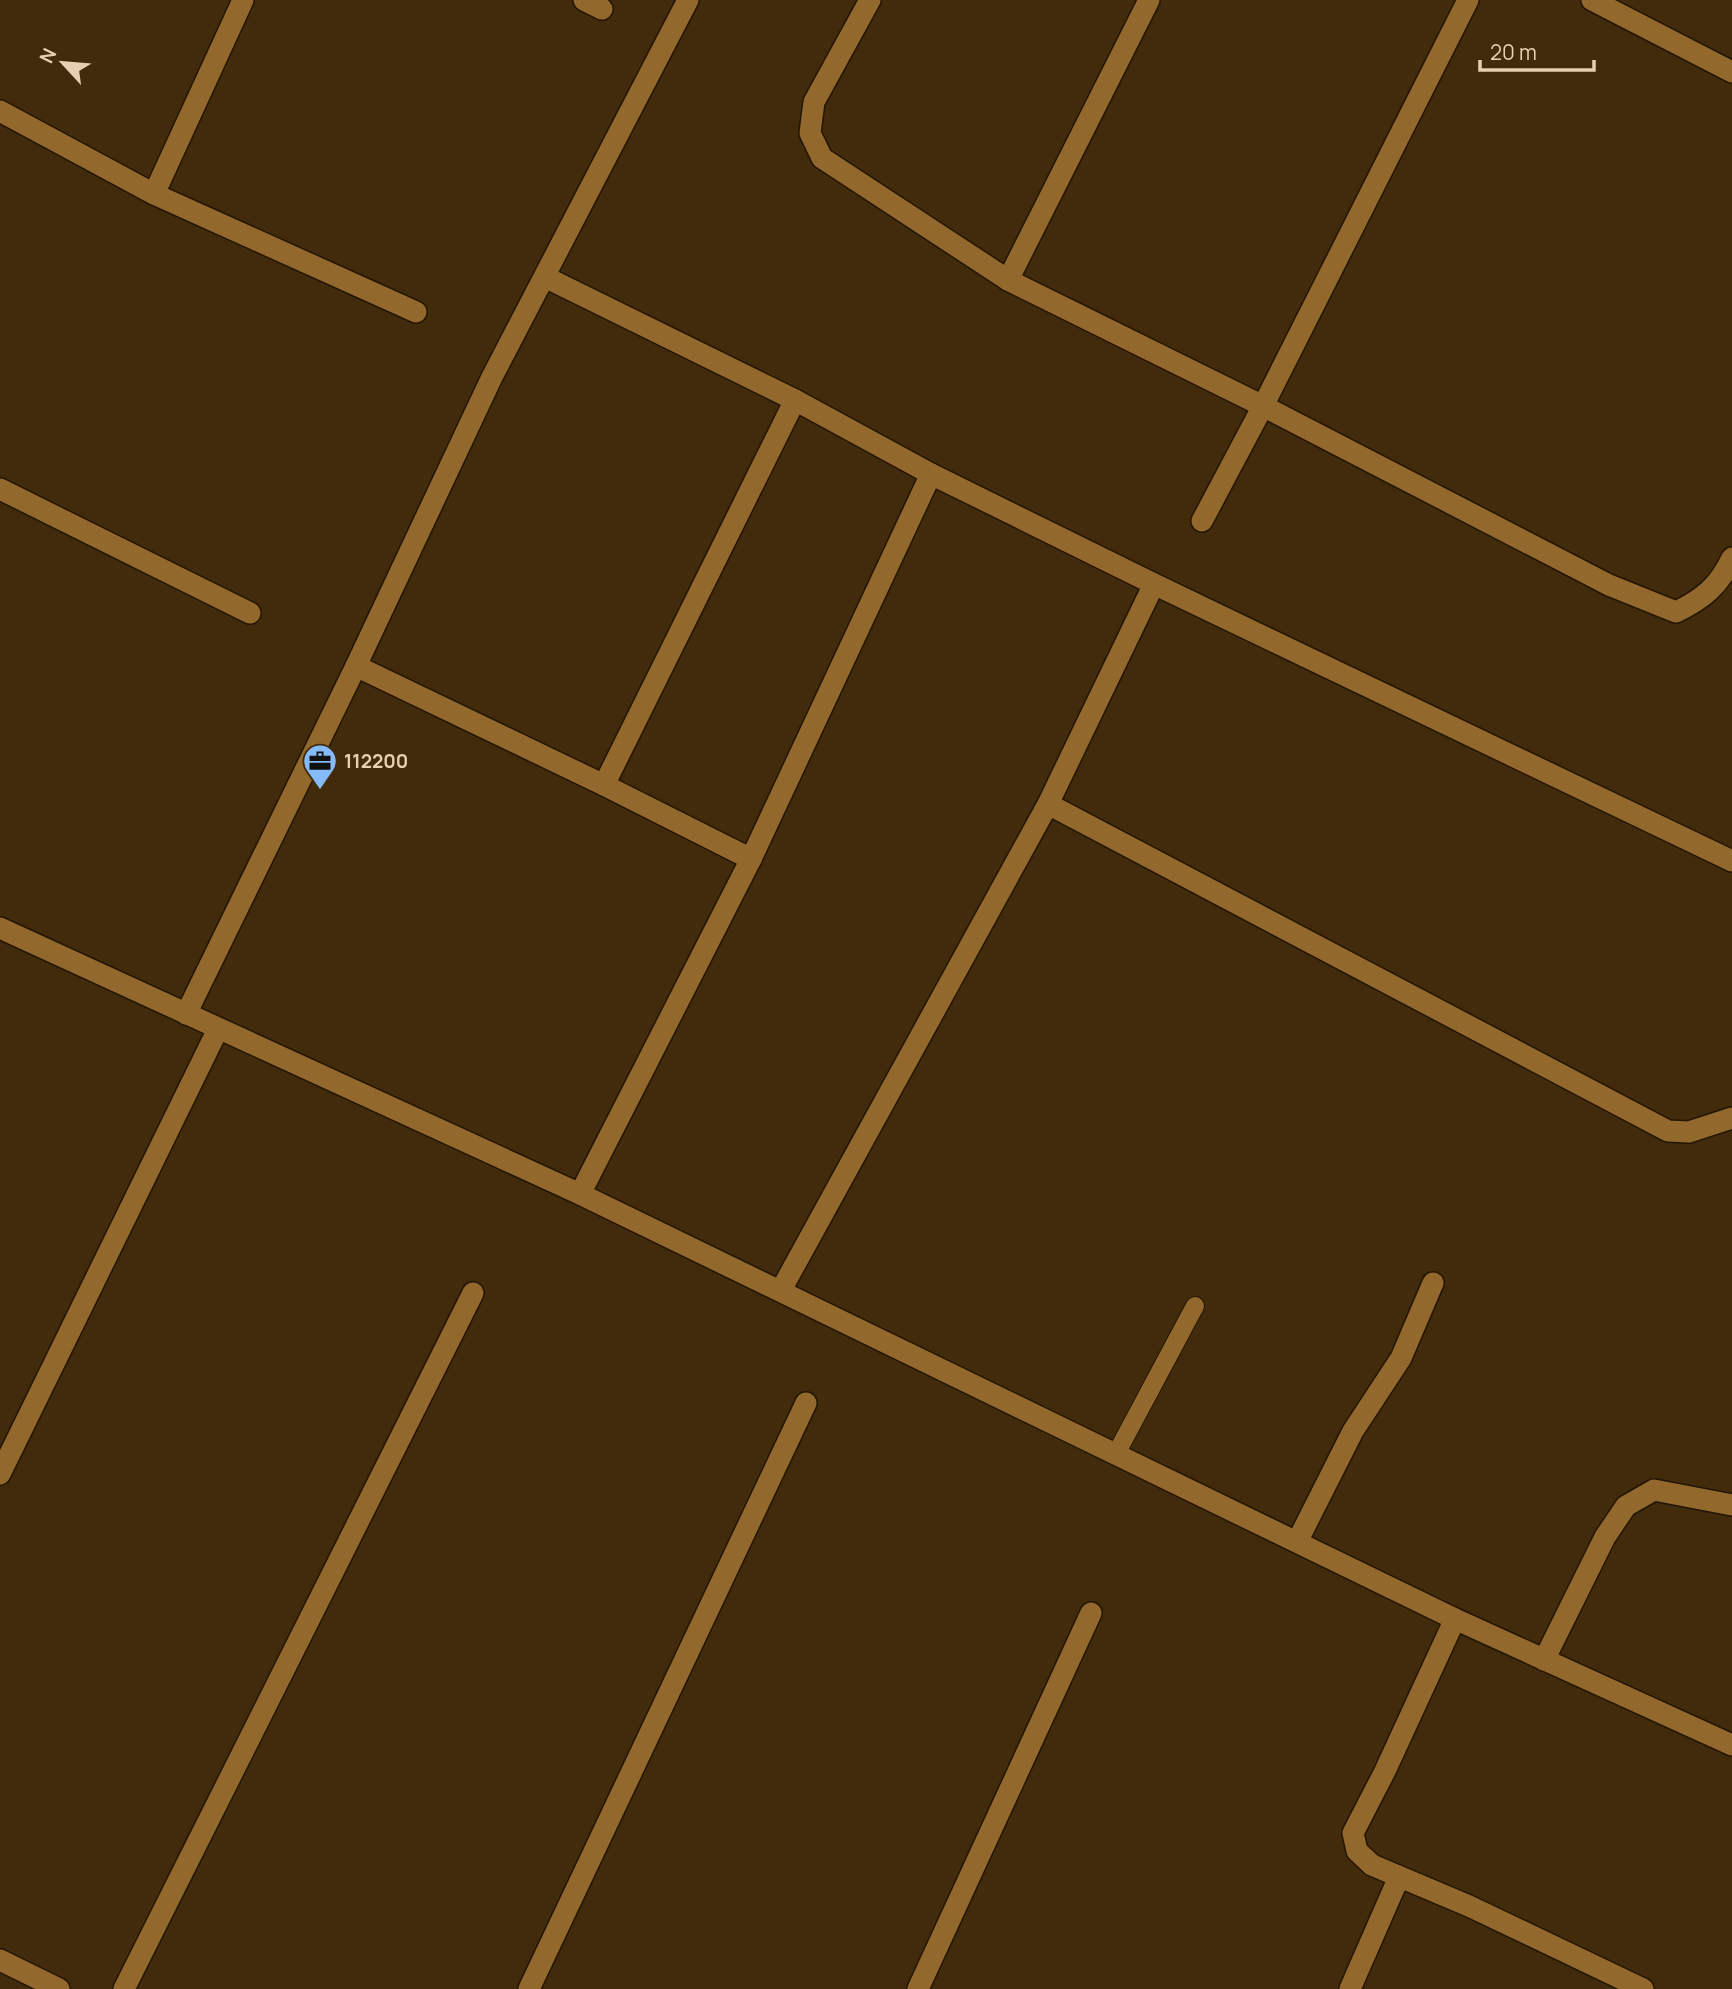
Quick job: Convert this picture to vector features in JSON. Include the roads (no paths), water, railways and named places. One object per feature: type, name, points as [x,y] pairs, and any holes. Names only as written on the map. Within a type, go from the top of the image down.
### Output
[{"type":"street","points":[[154,194],[243,0]]},
{"type":"street","points":[[186,1014],[356,666],[492,377],[688,0]]},
{"type":"street","points":[[870,0],[814,102],[810,132],[822,158],[1008,280],[1264,406],[1609,585],[1676,612],[1698,602],[1723,578],[1732,558]]},
{"type":"street","points":[[1008,280],[1149,0]]},
{"type":"street","points":[[1202,521],[1264,406],[1468,0]]},
{"type":"street","points":[[1592,0],[1732,72]]},
{"type":"street","points":[[0,111],[154,194],[416,312]]},
{"type":"street","points":[[545,276],[795,400],[931,474],[1154,584],[1732,860]]},
{"type":"street","points":[[604,785],[795,400]]},
{"type":"street","points":[[580,1194],[751,859],[931,474]]},
{"type":"street","points":[[0,489],[250,612]]},
{"type":"street","points":[[781,1290],[1048,804],[1154,584]]},
{"type":"street","points":[[356,666],[751,859]]},
{"type":"street","points":[[1048,804],[1668,1131],[1689,1132],[1732,1118]]},
{"type":"street","points":[[0,928],[580,1194],[1455,1619],[1732,1745]]},
{"type":"street","points":[[0,1474],[218,1030]]},
{"type":"street","points":[[1297,1542],[1353,1431],[1401,1358],[1433,1283]]},
{"type":"street","points":[[124,1989],[473,1293]]},
{"type":"street","points":[[529,1989],[806,1404]]},
{"type":"street","points":[[1544,1660],[1605,1537],[1626,1506],[1654,1490],[1732,1505]]},
{"type":"street","points":[[918,1989],[1091,1613]]},
{"type":"street","points":[[1455,1619],[1385,1771],[1353,1832],[1357,1852],[1372,1865],[1469,1906],[1643,1989]]},
{"type":"street","points":[[1350,1989],[1399,1877]]},
{"type":"street","points":[[0,1960],[59,1989]]},
{"type":"lane","points":[[1116,1454],[1195,1306]]},
{"type":"place","name":"112200","points":[[320,791]]}]
